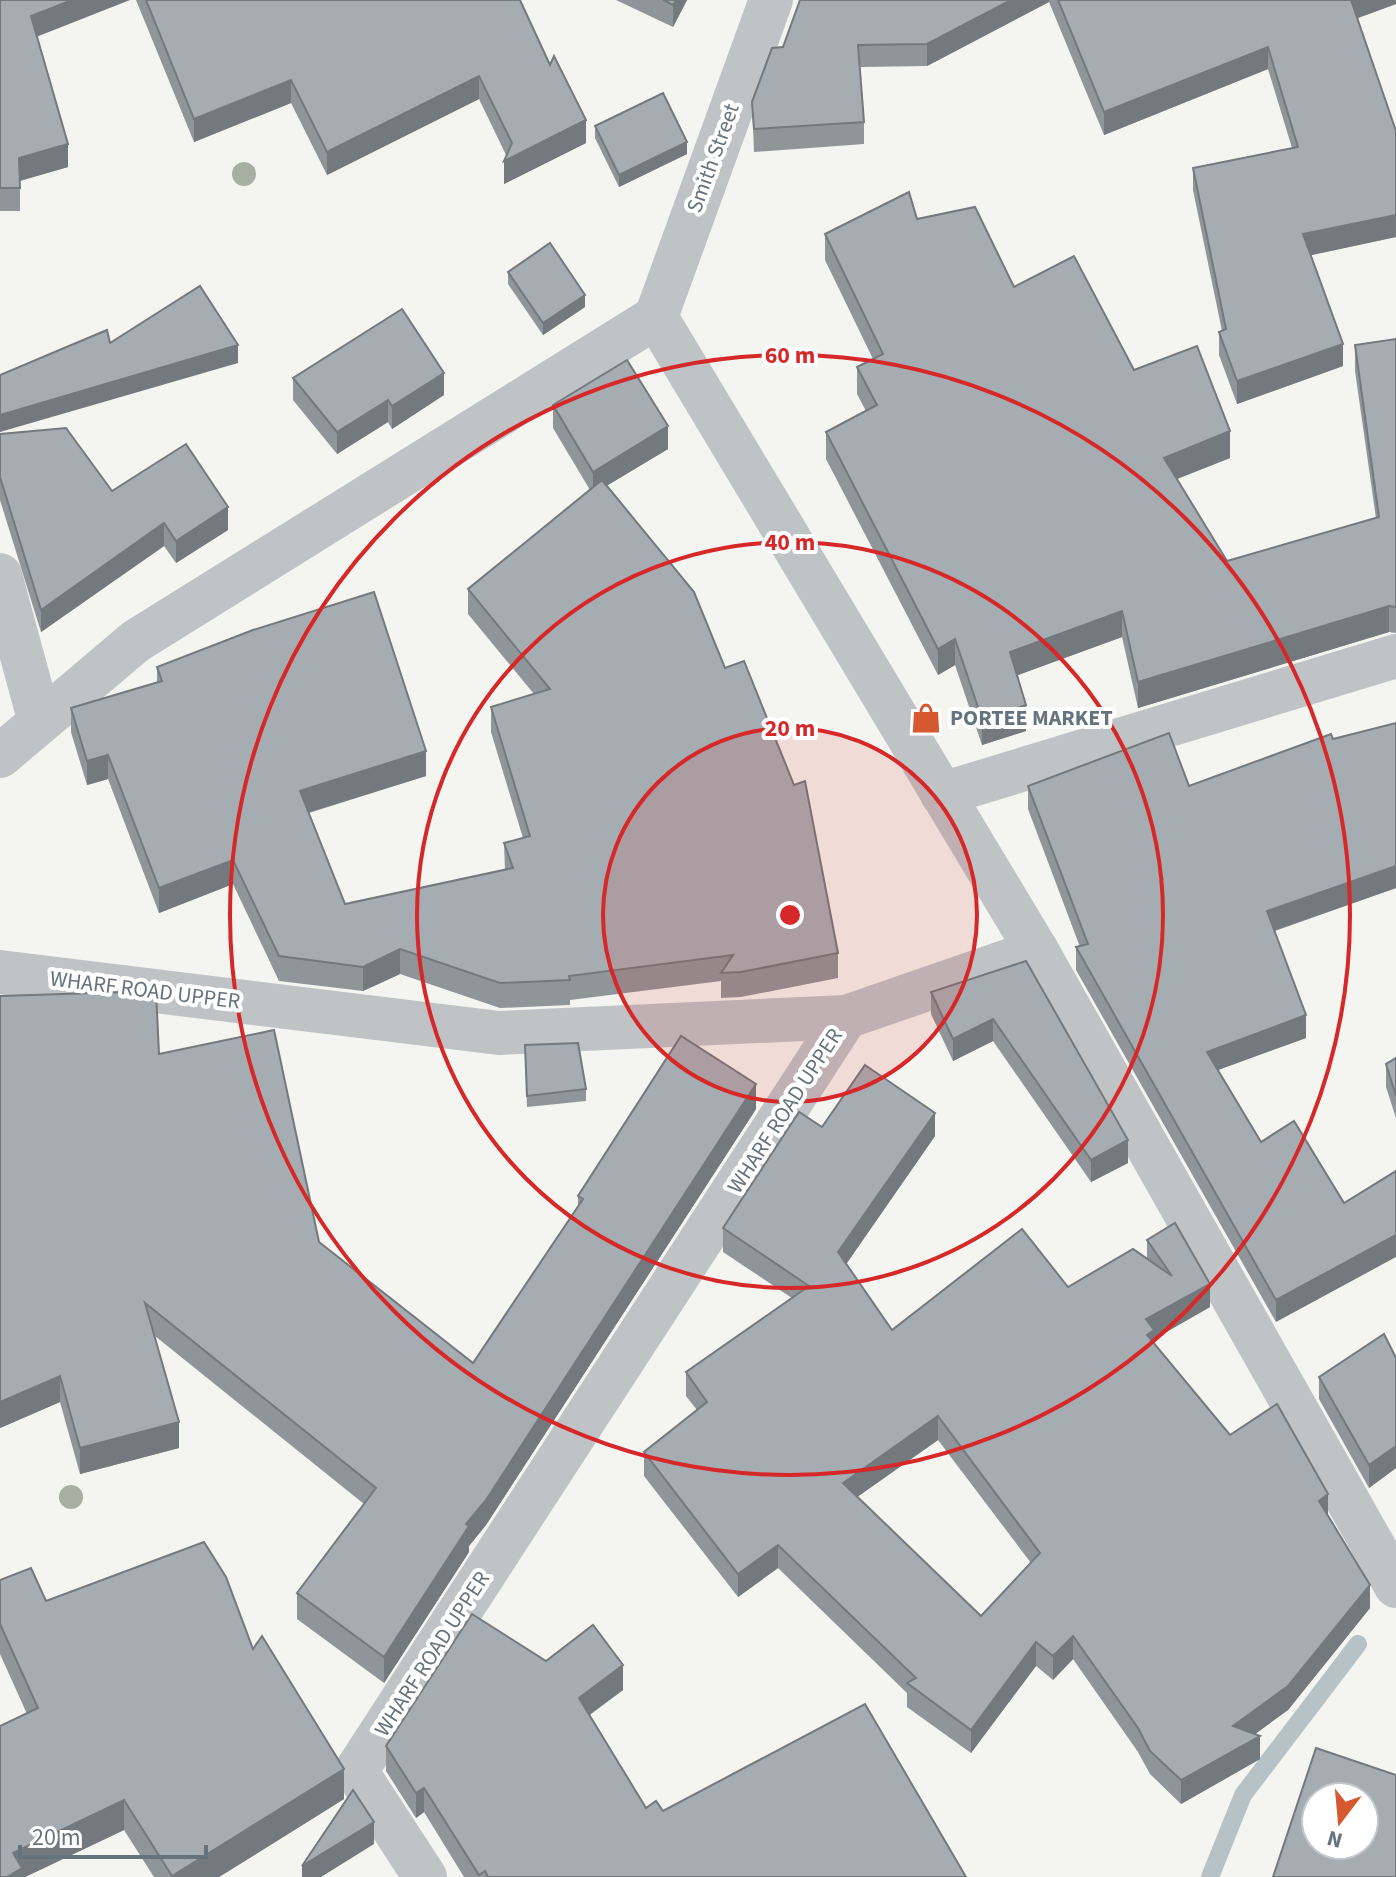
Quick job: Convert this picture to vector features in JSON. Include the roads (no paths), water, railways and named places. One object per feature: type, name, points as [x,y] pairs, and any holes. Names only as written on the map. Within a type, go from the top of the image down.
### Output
[{"type":"street","name":"Smith Street","points":[[656,317],[771,0]]},
{"type":"street","points":[[0,756],[136,641],[656,317],[1037,951],[1396,1586]]},
{"type":"street","points":[[0,575],[40,722]]},
{"type":"street","points":[[942,794],[1396,656]]},
{"type":"street","points":[[846,1017],[1037,951]]},
{"type":"street","name":"WHARF ROAD UPPER","points":[[0,972],[499,1033],[846,1017]]},
{"type":"street","name":"WHARF ROAD UPPER","points":[[425,1877],[356,1771],[846,1017]]},
{"type":"waterway","points":[[1210,1877],[1243,1795],[1358,1644]]},
{"type":"place","name":"PORTEE MARKET","points":[[926,718]]}]
